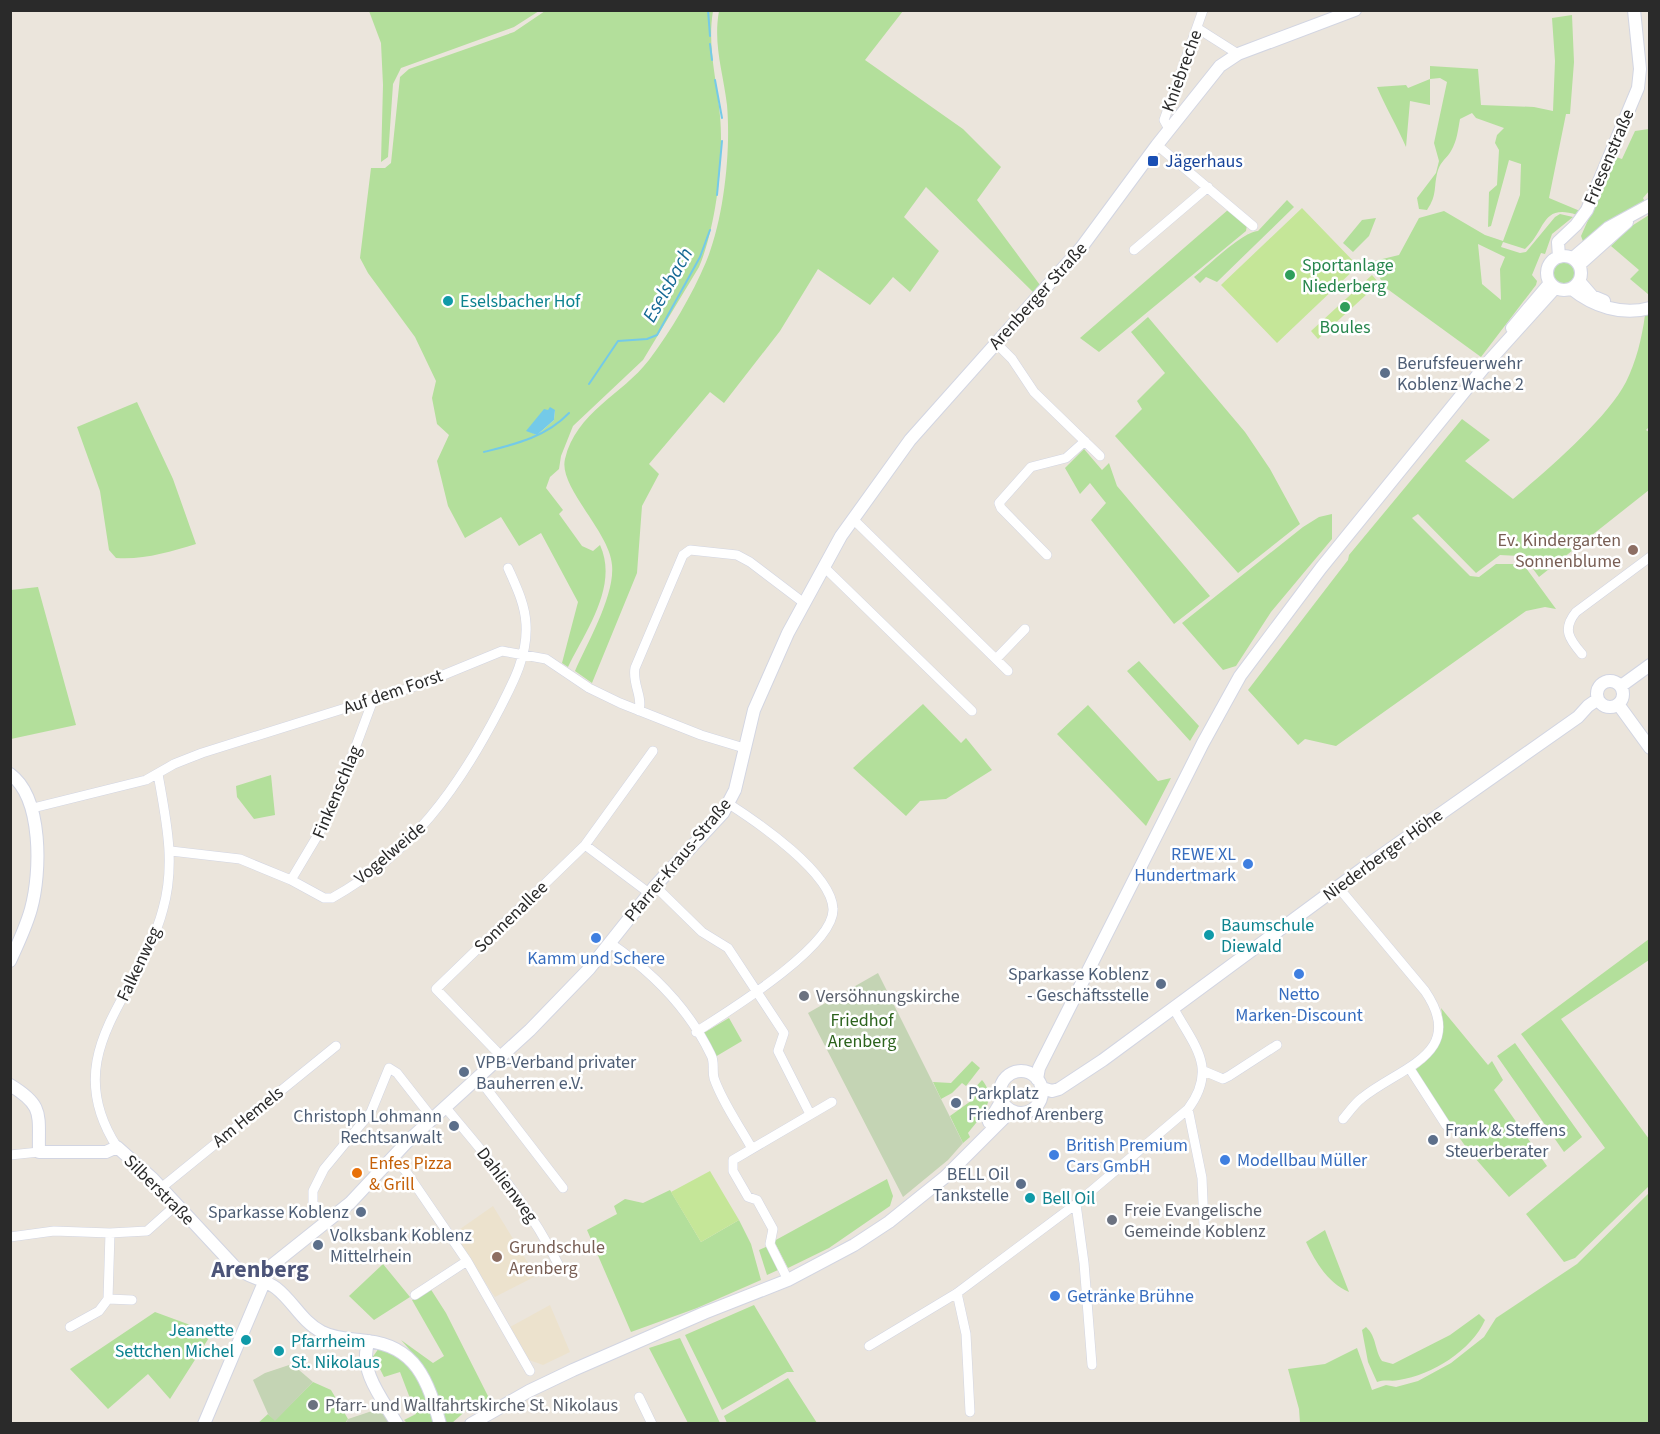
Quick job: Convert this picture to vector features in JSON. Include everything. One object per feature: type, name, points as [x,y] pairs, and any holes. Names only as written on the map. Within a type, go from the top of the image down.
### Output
[{"type":"street","name":"Kniebreche","points":[[1169,129],[1164,120],[1203,10]]},
{"type":"street","name":"Arenberger Straße","points":[[910,440],[1081,248],[1169,129],[1215,72],[1238,54],[1355,10]]},
{"type":"street","name":"Friesenstraße","points":[[1559,257],[1558,242],[1576,225],[1587,210],[1635,97],[1640,69],[1634,10]]},
{"type":"street","points":[[1197,28],[1238,54]]},
{"type":"street","points":[[1157,145],[1253,226]]},
{"type":"street","points":[[1134,250],[1208,187]]},
{"type":"street","points":[[1644,208],[1608,228],[1576,262],[1576,285],[1587,302],[1602,307],[1635,311],[1650,308]]},
{"type":"street","points":[[1576,262],[1559,257],[1551,262],[1547,270],[1552,286],[1563,291],[1576,285]]},
{"type":"street","points":[[1002,1100],[1011,1111],[1025,1113],[1034,1109],[1040,1101],[1039,1068],[1203,743],[1240,676],[1321,568],[1507,339],[1516,322],[1552,286]]},
{"type":"street","points":[[996,343],[1012,359],[1034,392],[1100,456]]},
{"type":"street","name":"Pfarrer-Kraus-Straße","points":[[204,1424],[240,1342],[262,1282],[275,1262],[350,1203],[391,1158],[479,1079],[570,990],[652,890],[729,804],[737,782],[758,699],[804,603],[853,519],[910,440]]},
{"type":"street","points":[[1047,555],[1001,508],[999,503],[1031,467],[1039,463],[1066,458],[1085,441]]},
{"type":"street","points":[[853,519],[1008,671]]},
{"type":"street","points":[[639,711],[641,703],[634,686],[635,668],[683,555],[690,550],[737,555],[750,562],[804,603]]},
{"type":"street","points":[[1582,654],[1569,638],[1569,621],[1576,612],[1650,557]]},
{"type":"street","points":[[824,567],[972,711]]},
{"type":"street","points":[[508,568],[524,608],[526,625],[524,654]]},
{"type":"street","points":[[996,659],[1025,629]]},
{"type":"street","name":"Auf dem Forst","points":[[33,808],[146,780],[174,764],[202,753],[419,685],[502,651],[546,659],[599,693],[639,711],[744,748]]},
{"type":"street","name":"Vogelweide","points":[[171,851],[240,859],[291,880],[324,898],[332,898],[411,840],[437,811],[463,775],[509,691],[524,654]]},
{"type":"street","points":[[1621,686],[1650,665]]},
{"type":"street","points":[[1611,680],[1621,686],[1624,694],[1618,704],[1610,707],[1600,702],[1598,688],[1604,682],[1611,680]]},
{"type":"street","name":"Finkenschlag","points":[[291,880],[331,813],[373,700]]},
{"type":"street","name":"Niederberger Höhe","points":[[1040,1083],[1052,1091],[1059,1089],[1103,1060],[1338,886],[1578,717],[1588,706],[1600,702]]},
{"type":"street","points":[[1618,704],[1650,748]]},
{"type":"street","name":"Sonnenallee","points":[[502,1057],[436,988],[585,845],[653,750]]},
{"type":"street","points":[[10,774],[26,789],[33,808],[36,883],[31,909],[10,961]]},
{"type":"street","name":"Falkenweg","points":[[117,1146],[98,1113],[94,1094],[94,1073],[110,1024],[150,947],[163,911],[171,872],[171,851],[158,774]]},
{"type":"street","points":[[696,1032],[790,966],[822,936],[831,923],[833,905],[826,890],[789,848],[729,804]]},
{"type":"street","points":[[585,845],[652,890],[702,932],[728,948],[784,1033],[778,1051],[810,1114]]},
{"type":"street","points":[[1338,886],[1433,1004],[1438,1030],[1434,1047],[1410,1069],[1361,1098],[1343,1119]]},
{"type":"street","points":[[610,943],[636,961],[663,985],[696,1032],[712,1056],[715,1080],[751,1147]]},
{"type":"street","points":[[869,1346],[957,1293],[1076,1204],[1188,1109],[1196,1099],[1204,1071],[1198,1048],[1173,1007]]},
{"type":"street","points":[[1025,1072],[1033,1065],[1066,1015]]},
{"type":"street","points":[[1204,1071],[1223,1078],[1236,1073],[1277,1045]]},
{"type":"street","name":"Am Hemels","points":[[161,1188],[336,1046]]},
{"type":"street","name":"Niederberger Höhe","points":[[1040,1101],[1068,1091],[1103,1060]]},
{"type":"street","points":[[329,1221],[312,1200],[315,1185],[329,1163],[371,1112],[389,1068],[397,1073],[433,1119]]},
{"type":"street","points":[[1410,1069],[1446,1125]]},
{"type":"street","points":[[787,1277],[842,1246],[933,1180],[967,1149],[996,1114],[1002,1100],[1001,1088],[1006,1078],[1016,1072],[1025,1072],[1040,1083]]},
{"type":"street","points":[[479,1079],[563,1188]]},
{"type":"street","points":[[10,1085],[28,1096],[37,1106],[39,1152]]},
{"type":"street","points":[[787,1277],[770,1244],[773,1229],[757,1200],[748,1197],[733,1171],[735,1157],[832,1102]]},
{"type":"street","name":"Dahlienweg","points":[[446,1108],[509,1183],[543,1233],[560,1268]]},
{"type":"street","points":[[1188,1109],[1202,1178],[1204,1225]]},
{"type":"street","points":[[471,1424],[573,1370],[787,1277],[854,1245],[889,1222],[955,1168],[1011,1111]]},
{"type":"street","name":"Silberstraße","points":[[10,1155],[39,1152],[106,1152],[117,1146],[161,1188],[175,1206],[235,1268],[246,1276],[275,1287],[321,1332],[393,1347],[415,1365],[428,1385],[440,1424]]},
{"type":"street","points":[[391,1158],[405,1170],[467,1261],[530,1371]]},
{"type":"street","points":[[1076,1204],[1084,1263],[1092,1365]]},
{"type":"street","points":[[10,1237],[54,1231],[110,1233],[147,1231],[175,1206]]},
{"type":"street","points":[[70,1327],[99,1311],[108,1299],[110,1233]]},
{"type":"street","points":[[415,1295],[467,1261]]},
{"type":"street","points":[[957,1293],[966,1334],[970,1413]]},
{"type":"street","points":[[108,1299],[132,1299]]},
{"type":"street","points":[[369,1341],[364,1357],[366,1367],[397,1424]]},
{"type":"street","points":[[639,1397],[652,1424]]},
{"type":"shaded area","name":"Grundschule Arenberg","points":[[493,1206],[536,1276],[495,1297],[453,1234]]},
{"type":"shaded area","points":[[550,1305],[570,1352],[543,1365],[529,1360],[510,1327]]},
{"type":"green space","points":[[369,11],[539,11],[514,27],[401,68],[393,84],[388,157],[381,162],[383,85],[381,43]]},
{"type":"green space","points":[[545,11],[713,11],[711,38],[720,116],[721,153],[714,213],[705,251],[699,267],[643,360],[573,426],[561,456],[559,469],[550,477],[546,488],[563,510],[559,514],[582,546],[593,551],[600,545],[605,561],[603,592],[598,608],[568,667],[562,663],[578,602],[541,533],[519,546],[501,517],[465,538],[448,506],[437,461],[449,435],[437,424],[432,398],[436,381],[415,337],[368,273],[360,258],[371,168],[385,168],[391,163],[400,77],[409,69],[514,32]],"holes":[[[548,410],[555,410],[554,420],[537,435],[529,431]]]},
{"type":"green space","points":[[719,11],[903,11],[865,60],[963,129],[1001,167],[977,200],[1040,285],[1034,293],[926,187],[904,217],[939,251],[910,292],[893,277],[870,305],[818,269],[780,331],[724,403],[710,392],[649,464],[659,474],[642,506],[637,573],[592,683],[575,671],[605,605],[612,577],[612,565],[603,538],[569,483],[565,470],[565,459],[571,443],[589,416],[626,384],[657,349],[688,300],[712,245],[722,206],[728,143],[727,105],[717,35]]},
{"type":"green space","points":[[1572,15],[1574,62],[1570,114],[1566,114],[1549,198],[1580,211],[1577,215],[1565,212],[1550,216],[1525,249],[1503,242],[1501,247],[1520,253],[1526,252],[1555,217],[1560,214],[1573,217],[1552,234],[1545,254],[1541,253],[1532,275],[1537,281],[1536,285],[1481,357],[1386,288],[1370,262],[1399,255],[1419,218],[1444,211],[1485,235],[1503,241],[1520,195],[1521,164],[1509,160],[1491,226],[1488,227],[1489,192],[1497,185],[1499,150],[1495,143],[1497,135],[1504,128],[1476,118],[1472,113],[1460,119],[1453,147],[1438,170],[1434,195],[1430,204],[1427,210],[1419,209],[1417,198],[1436,173],[1439,161],[1434,143],[1447,82],[1440,78],[1430,79],[1430,66],[1478,69],[1481,105],[1534,107],[1553,111],[1555,61],[1552,18]],"holes":[[[1478,244],[1505,257],[1500,269],[1501,300],[1482,284]]]},
{"type":"green space","points":[[1430,79],[1430,105],[1410,101],[1406,147],[1377,87],[1406,85],[1408,88]]},
{"type":"green space","points":[[1649,129],[1649,191],[1643,198],[1645,202],[1584,244],[1581,236],[1616,157],[1622,159],[1635,131]]},
{"type":"green space","points":[[1287,200],[1294,207],[1217,282],[1206,277],[1200,283],[1194,277],[1234,243],[1258,231]]},
{"type":"green space","name":"Sportanlage Niederberg","points":[[1302,208],[1358,266],[1277,343],[1221,285]]},
{"type":"green space","points":[[1229,209],[1247,225],[1246,231],[1099,352],[1080,338]]},
{"type":"green space","points":[[1649,215],[1649,295],[1630,279],[1639,270],[1611,246],[1630,227]]},
{"type":"green space","points":[[1376,218],[1369,236],[1353,252],[1343,243],[1362,220]]},
{"type":"green space","points":[[1564,262],[1572,265],[1575,273],[1572,281],[1564,284],[1556,281],[1553,273],[1556,265]]},
{"type":"green space","name":"Boules","points":[[1372,275],[1379,283],[1318,339],[1311,331]]},
{"type":"green space","points":[[1649,314],[1650,426],[1646,430],[1649,432],[1649,490],[1539,577],[1522,554],[1519,556],[1500,555],[1476,573],[1418,514],[1412,518],[1470,576],[1479,577],[1496,564],[1523,564],[1556,609],[1545,607],[1526,611],[1336,746],[1305,739],[1298,745],[1248,690],[1348,560],[1349,555],[1462,419],[1490,440],[1465,461],[1513,499],[1574,444],[1617,397],[1633,366],[1645,315]]},
{"type":"green space","points":[[1148,317],[1245,432],[1270,469],[1300,524],[1238,573],[1115,436],[1142,409],[1137,401],[1165,373],[1131,332]]},
{"type":"green space","points":[[137,402],[173,479],[196,544],[146,557],[116,558],[109,550],[100,491],[77,427]]},
{"type":"green space","points":[[1084,449],[1102,470],[1109,463],[1117,486],[1210,596],[1174,624],[1091,520],[1106,503],[1090,483],[1080,494],[1065,468]]},
{"type":"green space","points":[[1332,514],[1332,539],[1271,612],[1236,666],[1223,670],[1182,623],[1303,527],[1319,517]]},
{"type":"green space","points":[[38,587],[76,725],[11,739],[11,590]]},
{"type":"green space","points":[[1139,661],[1199,726],[1190,741],[1127,671]]},
{"type":"green space","points":[[923,704],[961,743],[966,738],[992,770],[946,799],[920,801],[906,816],[853,768]]},
{"type":"green space","points":[[1088,705],[1158,781],[1171,778],[1146,826],[1057,734]]},
{"type":"green space","points":[[271,775],[275,815],[254,819],[237,797],[236,786]]},
{"type":"green space","points":[[1649,939],[1649,960],[1561,1019],[1649,1139],[1649,1186],[1575,1258],[1564,1262],[1526,1214],[1605,1148],[1521,1034]]},
{"type":"green space","name":"Friedhof Arenberg","points":[[878,973],[963,1143],[948,1160],[903,1197],[808,1013]]},
{"type":"green space","points":[[1441,1008],[1488,1065],[1492,1061],[1503,1080],[1494,1090],[1547,1166],[1509,1197],[1468,1150],[1415,1074],[1415,1070],[1429,1058],[1439,1043],[1442,1026]]},
{"type":"green space","points":[[729,1018],[742,1041],[715,1057],[702,1034]]},
{"type":"green space","points":[[1515,1043],[1582,1137],[1564,1152],[1497,1056]]},
{"type":"green space","points":[[972,1061],[980,1068],[966,1086],[962,1083],[952,1093],[941,1099],[933,1082],[951,1083]]},
{"type":"green space","points":[[982,1080],[989,1094],[986,1108],[968,1133],[970,1137],[963,1143],[950,1116],[975,1098],[971,1092]]},
{"type":"green space","points":[[710,1171],[739,1220],[701,1242],[671,1192]]},
{"type":"green space","points":[[887,1179],[893,1196],[890,1206],[829,1248],[788,1268],[774,1241]]},
{"type":"green space","points":[[670,1190],[701,1242],[739,1220],[751,1244],[761,1280],[697,1308],[631,1332],[587,1230],[617,1214],[614,1206],[625,1199],[643,1203]]},
{"type":"green space","points":[[1649,1193],[1649,1423],[1300,1423],[1299,1409],[1288,1369],[1325,1364],[1357,1348],[1372,1390],[1386,1385],[1396,1387],[1418,1381],[1451,1363],[1484,1337],[1496,1318],[1577,1264]]},
{"type":"green space","points":[[1325,1230],[1349,1292],[1328,1277],[1306,1242]]},
{"type":"green space","points":[[768,1246],[778,1270],[767,1275],[759,1250]]},
{"type":"green space","points":[[383,1264],[410,1297],[374,1320],[349,1296]]},
{"type":"green space","points":[[430,1288],[446,1313],[489,1398],[470,1407],[452,1423],[443,1423],[429,1378],[401,1340],[433,1363],[444,1356],[412,1300]]},
{"type":"green space","points":[[754,1305],[794,1372],[787,1372],[722,1410],[685,1335]]},
{"type":"green space","points":[[155,1312],[212,1333],[170,1399],[148,1374],[108,1409],[70,1369]]},
{"type":"green space","points":[[1479,1314],[1485,1320],[1479,1331],[1461,1351],[1450,1359],[1425,1373],[1396,1381],[1377,1382],[1368,1362],[1362,1330],[1366,1327],[1372,1335],[1382,1361],[1393,1364],[1450,1335]]},
{"type":"green space","points":[[680,1338],[720,1423],[688,1423],[649,1348]]},
{"type":"green space","points":[[379,1348],[402,1359],[410,1368],[423,1388],[436,1423],[407,1423],[404,1420],[416,1414],[400,1372],[384,1377],[379,1367],[374,1369],[372,1358]]},
{"type":"green space","points":[[292,1364],[313,1382],[275,1421],[268,1414],[253,1380],[265,1373]]},
{"type":"green space","points":[[788,1378],[817,1423],[727,1423],[724,1416]]},
{"type":"green space","points":[[313,1382],[331,1390],[348,1419],[345,1423],[257,1424],[268,1414],[275,1420]]},
{"type":"green space","points":[[381,1408],[391,1424],[345,1424],[348,1419]]},
{"type":"water","points":[[550,407],[555,410],[554,420],[537,435],[526,431],[544,409],[548,410]]},
{"type":"waterway","name":"Eselsbach","points":[[708,10],[710,36]]},
{"type":"waterway","name":"Eselsbach","points":[[710,44],[712,60]]},
{"type":"waterway","name":"Eselsbach","points":[[715,80],[722,118]]},
{"type":"waterway","name":"Eselsbach","points":[[717,195],[722,141]]},
{"type":"waterway","name":"Eselsbach","points":[[589,384],[618,341],[647,339],[657,335],[700,257],[710,230]]},
{"type":"waterway","name":"Eselsbach","points":[[484,452],[540,434],[569,413]]},
{"type":"place","name":"Jägerhaus","points":[[1153,161]]},
{"type":"place","name":"Sportanlage Niederberg","points":[[1290,275]]},
{"type":"place","name":"Eselsbacher Hof","points":[[448,301]]},
{"type":"place","name":"Boules","points":[[1345,307]]},
{"type":"place","name":"Berufsfeuerwehr Koblenz Wache 2","points":[[1385,373]]},
{"type":"place","name":"Ev. Kindergarten Sonnenblume","points":[[1633,550]]},
{"type":"place","name":"REWE XL Hundertmark","points":[[1248,864]]},
{"type":"place","name":"Baumschule Diewald","points":[[1209,935]]},
{"type":"place","name":"Kamm und Schere","points":[[596,938]]},
{"type":"place","name":"Netto Marken-Discount","points":[[1299,974]]},
{"type":"place","name":"Sparkasse Koblenz - Geschäftsstelle","points":[[1161,984]]},
{"type":"place","name":"Versöhnungskirche","points":[[804,996]]},
{"type":"place","name":"VPB-Verband privater Bauherren e.V.","points":[[464,1072]]},
{"type":"place","name":"Parkplatz Friedhof Arenberg","points":[[956,1103]]},
{"type":"place","name":"Christoph Lohmann Rechtsanwalt","points":[[454,1126]]},
{"type":"place","name":"Frank & Steffens Steuerberater","points":[[1433,1140]]},
{"type":"place","name":"British Premium Cars GmbH","points":[[1054,1155]]},
{"type":"place","name":"Modellbau Müller","points":[[1225,1160]]},
{"type":"place","name":"Enfes Pizza & Grill","points":[[357,1173]]},
{"type":"place","name":"BELL Oil Tankstelle","points":[[1021,1184]]},
{"type":"place","name":"Bell Oil","points":[[1030,1198]]},
{"type":"place","name":"Sparkasse Koblenz","points":[[361,1212]]},
{"type":"place","name":"Freie Evangelische Gemeinde Koblenz","points":[[1112,1220]]},
{"type":"place","name":"Volksbank Koblenz Mittelrhein","points":[[318,1245]]},
{"type":"place","name":"Grundschule Arenberg","points":[[497,1257]]},
{"type":"place","name":"Getränke Brühne","points":[[1055,1296]]},
{"type":"place","name":"Jeanette Settchen Michel","points":[[246,1340]]},
{"type":"place","name":"Pfarrheim St. Nikolaus","points":[[279,1351]]},
{"type":"place","name":"Pfarr- und Wallfahrtskirche St. Nikolaus","points":[[313,1405]]},
{"type":"district","name":"Arenberg","points":[[260,1269]]}]
